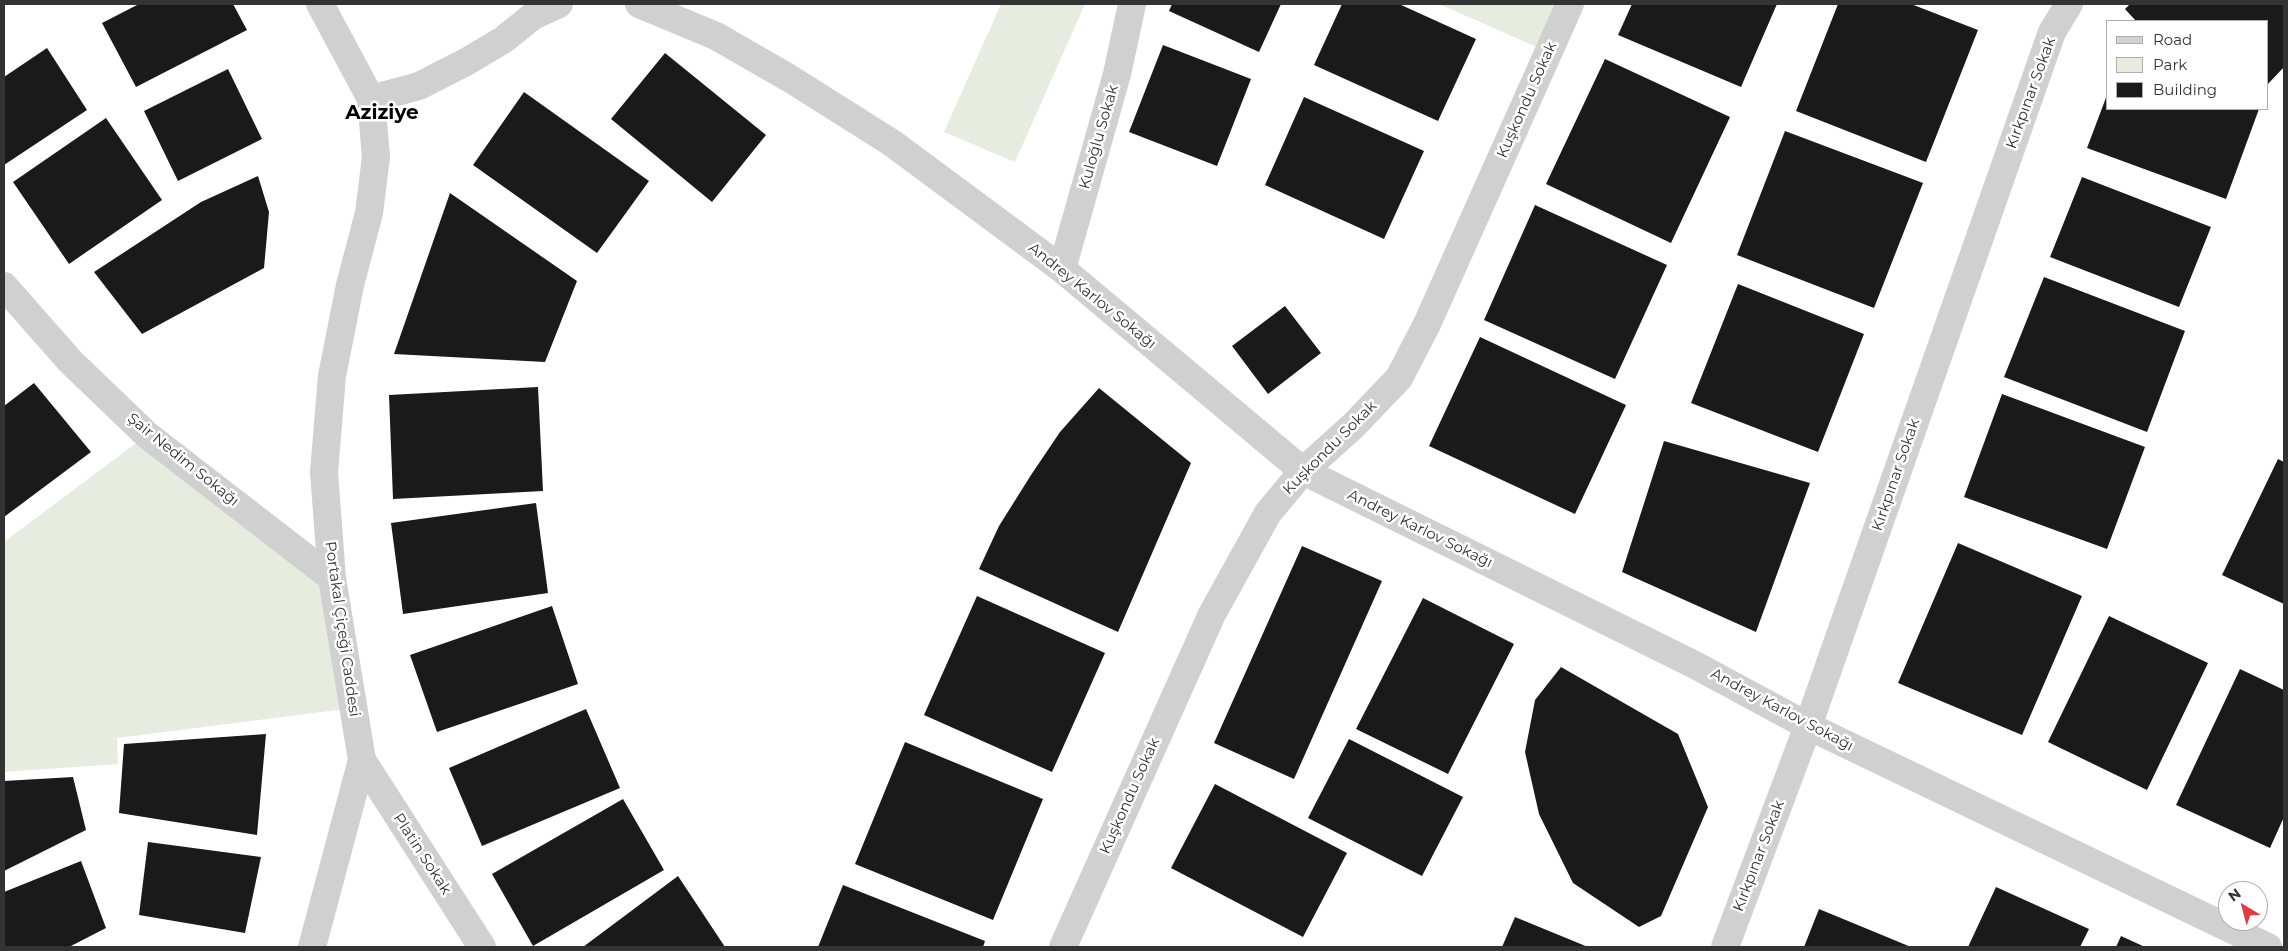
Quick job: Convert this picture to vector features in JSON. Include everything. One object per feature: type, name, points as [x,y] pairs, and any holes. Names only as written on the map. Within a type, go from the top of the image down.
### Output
[{"type":"street","points":[[320,4],[371,100],[419,86],[466,62],[503,40],[533,16],[559,4]]},
{"type":"street","name":"Andrey Karlov Sokağı","points":[[639,4],[716,36],[789,78],[892,143],[1062,269],[1304,471],[1696,665],[1808,726],[2268,947]]},
{"type":"street","name":"Kuloğlu Sokak","points":[[1062,269],[1117,74],[1132,4]]},
{"type":"street","name":"Kuşkondu Sokak","points":[[1063,947],[1212,614],[1268,513],[1304,471],[1353,426],[1399,378],[1426,324],[1570,4]]},
{"type":"street","name":"Kırkpınar Sokak","points":[[1725,947],[1808,726],[2052,32],[2069,4]]},
{"type":"street","name":"Portakal Çiçeği Caddesi","points":[[312,947],[362,760],[332,578],[324,472],[332,376],[350,286],[369,213],[376,157],[371,100]]},
{"type":"street","name":"Şair Nedim Sokağı","points":[[4,286],[70,361],[147,435],[332,578]]},
{"type":"street","name":"Platin Sokak","points":[[362,760],[482,947]]},
{"type":"green space","points":[[1001,4],[1085,4],[1015,162],[944,132]]},
{"type":"green space","points":[[1439,4],[1570,4],[1548,52]]},
{"type":"green space","points":[[147,435],[332,578],[353,708],[117,738],[118,764],[4,772],[4,542]]},
{"type":"building","points":[[139,4],[233,4],[247,30],[136,87],[102,23]]},
{"type":"building","points":[[1172,4],[1281,4],[1259,52],[1169,11]]},
{"type":"building","points":[[1342,4],[1399,4],[1476,39],[1438,121],[1314,65]]},
{"type":"building","points":[[1632,4],[1777,4],[1741,87],[1618,35]]},
{"type":"building","points":[[1838,4],[1911,4],[1978,30],[1926,162],[1796,111]]},
{"type":"building","points":[[2130,4],[2284,4],[2284,67],[2268,84],[2268,20],[2135,20],[2125,9]]},
{"type":"building","points":[[1163,45],[1251,79],[1217,166],[1129,132]]},
{"type":"building","points":[[47,48],[87,110],[4,165],[4,77]]},
{"type":"building","points":[[665,53],[766,135],[712,202],[611,119]]},
{"type":"building","points":[[1605,59],[1730,117],[1671,243],[1546,184]]},
{"type":"building","points":[[228,69],[262,139],[178,181],[144,111]]},
{"type":"building","points":[[524,92],[649,181],[597,253],[473,165]]},
{"type":"building","points":[[1304,97],[1424,151],[1384,239],[1265,185]]},
{"type":"building","points":[[2106,98],[2106,110],[2259,110],[2226,199],[2087,148]]},
{"type":"building","points":[[106,118],[162,200],[69,264],[13,182]]},
{"type":"building","points":[[1785,131],[1923,183],[1874,308],[1737,255]]},
{"type":"building","points":[[258,176],[269,212],[264,268],[142,334],[94,272],[201,202]]},
{"type":"building","points":[[2082,177],[2211,227],[2179,307],[2050,257]]},
{"type":"building","points":[[450,193],[577,281],[545,362],[394,354]]},
{"type":"building","points":[[1535,205],[1667,265],[1615,379],[1484,320]]},
{"type":"building","points":[[2044,277],[2185,331],[2147,432],[2004,377]]},
{"type":"building","points":[[1738,284],[1864,334],[1818,452],[1691,403]]},
{"type":"building","points":[[1285,306],[1321,353],[1268,394],[1232,346]]},
{"type":"building","points":[[1480,337],[1626,405],[1575,514],[1429,446]]},
{"type":"building","points":[[34,383],[91,452],[4,517],[4,406]]},
{"type":"building","points":[[538,387],[543,491],[393,499],[389,395]]},
{"type":"building","points":[[1099,388],[1191,463],[1118,632],[979,569],[999,526],[1031,475],[1060,432]]},
{"type":"building","points":[[2002,394],[2145,447],[2107,549],[1964,497]]},
{"type":"building","points":[[1664,441],[1810,483],[1756,632],[1622,572]]},
{"type":"building","points":[[2278,459],[2284,462],[2284,604],[2222,575]]},
{"type":"building","points":[[536,503],[548,593],[403,614],[391,523]]},
{"type":"building","points":[[1958,543],[2082,596],[2022,735],[1898,683]]},
{"type":"building","points":[[1302,546],[1382,581],[1294,779],[1214,743]]},
{"type":"building","points":[[977,596],[1105,653],[1052,772],[924,715]]},
{"type":"building","points":[[1423,598],[1514,644],[1448,774],[1356,729]]},
{"type":"building","points":[[552,606],[578,684],[437,732],[410,655]]},
{"type":"building","points":[[2109,616],[2208,663],[2147,790],[2048,742]]},
{"type":"building","points":[[1561,667],[1678,734],[1708,807],[1661,916],[1639,927],[1573,883],[1539,814],[1525,752],[1535,700]]},
{"type":"building","points":[[2240,669],[2284,690],[2284,817],[2270,848],[2176,805]]},
{"type":"building","points":[[586,709],[620,788],[482,846],[449,768]]},
{"type":"building","points":[[266,734],[257,835],[119,813],[124,744]]},
{"type":"building","points":[[1349,739],[1463,797],[1422,876],[1308,818]]},
{"type":"building","points":[[905,742],[1043,799],[993,920],[855,864]]},
{"type":"building","points":[[73,777],[86,830],[4,871],[4,781]]},
{"type":"building","points":[[1215,784],[1347,853],[1303,937],[1171,868]]},
{"type":"building","points":[[623,799],[664,870],[533,946],[492,874]]},
{"type":"building","points":[[148,842],[261,857],[245,933],[139,915]]},
{"type":"building","points":[[81,861],[106,928],[69,947],[4,947],[4,892]]},
{"type":"building","points":[[678,876],[725,947],[583,947]]},
{"type":"building","points":[[843,885],[985,941],[983,947],[818,947]]},
{"type":"building","points":[[1996,887],[2089,929],[2080,947],[1968,947]]},
{"type":"building","points":[[1819,909],[1911,947],[1804,947]]},
{"type":"building","points":[[1515,917],[1588,947],[1502,947]]},
{"type":"building","points":[[2121,936],[2145,947],[2116,947]]},
{"type":"district","name":"Aziziye","points":[[382,113]]}]
